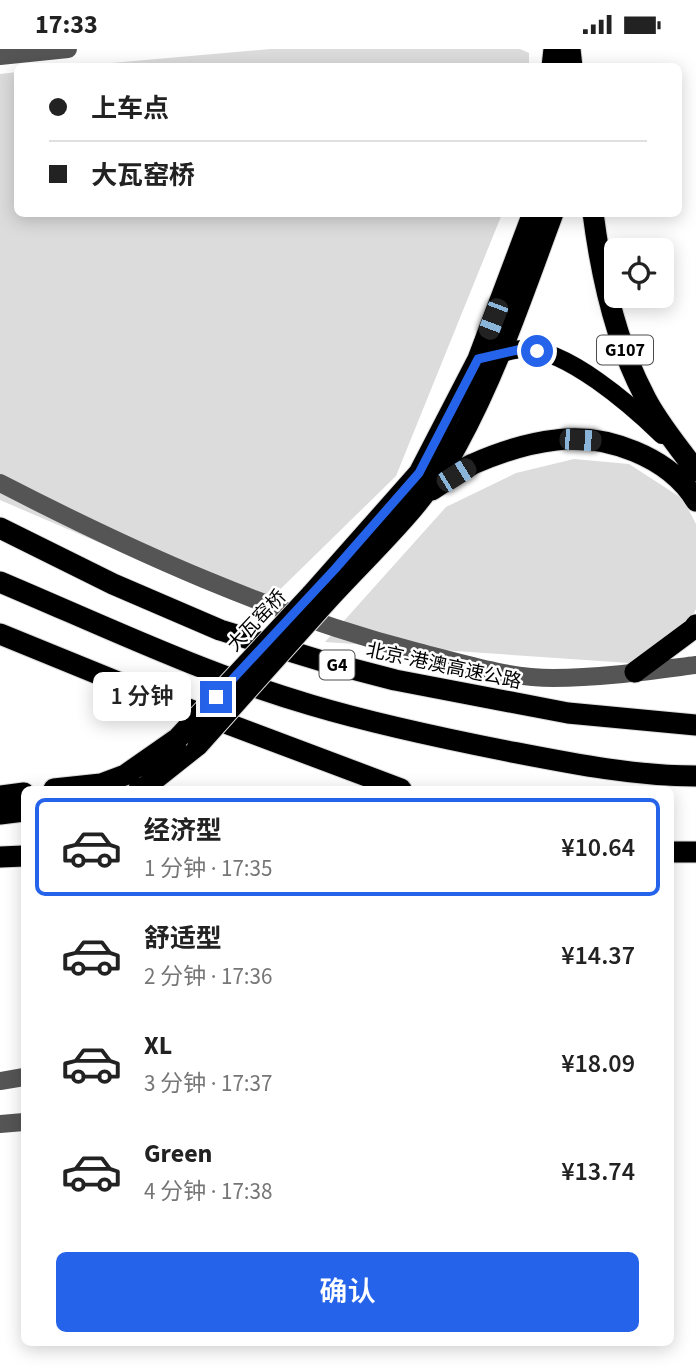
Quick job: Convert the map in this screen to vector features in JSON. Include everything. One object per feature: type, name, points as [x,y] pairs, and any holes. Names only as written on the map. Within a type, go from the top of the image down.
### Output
[{"type":"highway","points":[[317,600],[419,473],[478,359],[531,217]]},
{"type":"highway","points":[[317,600],[423,495],[457,447],[499,354],[551,217]]},
{"type":"highway","name":"G107","points":[[594,217],[598,252],[617,330],[644,396],[694,466]]},
{"type":"highway","points":[[423,495],[473,464],[557,439],[602,442],[640,453],[668,469],[696,501]]},
{"type":"highway","name":"北京-港澳高速公路","points":[[0,528],[113,584],[219,629],[322,661],[395,680],[568,713],[696,725]]},
{"type":"highway","name":"G4","points":[[0,582],[184,661],[309,705],[433,737],[555,761],[668,776],[696,776]]},
{"type":"highway","name":"大瓦窑桥","points":[[188,741],[317,600]]},
{"type":"highway","points":[[635,673],[696,625]]},
{"type":"highway","points":[[0,636],[393,786]]},
{"type":"highway","points":[[82,786],[101,784],[125,775],[188,741]]},
{"type":"highway","points":[[146,786],[188,741]]},
{"type":"highway","points":[[0,796],[21,793]]},
{"type":"highway","points":[[0,814],[21,811]]},
{"type":"highway","points":[[674,852],[696,852]]},
{"type":"highway","points":[[0,857],[21,856]]},
{"type":"main road","points":[[478,359],[522,349],[552,353],[631,405],[694,466]]},
{"type":"street","points":[[0,56],[68,49]]},
{"type":"street","points":[[0,483],[99,534],[154,558],[235,593],[349,634],[466,664],[552,678],[635,673],[696,665]]},
{"type":"street","points":[[0,1081],[21,1078]]},
{"type":"street","points":[[0,1124],[21,1122]]},
{"type":"shaded area","points":[[270,49],[520,49],[529,53],[529,63],[111,63]]},
{"type":"shaded area","points":[[14,72],[14,217],[501,217],[396,476],[258,611],[0,500],[0,74]]},
{"type":"shaded area","points":[[574,459],[629,464],[683,499],[696,524],[696,609],[676,634],[629,663],[325,642],[446,507],[516,473]]},
{"type":"route","points":[[216,697],[335,569],[419,473],[478,359],[522,349],[537,351]]}]
